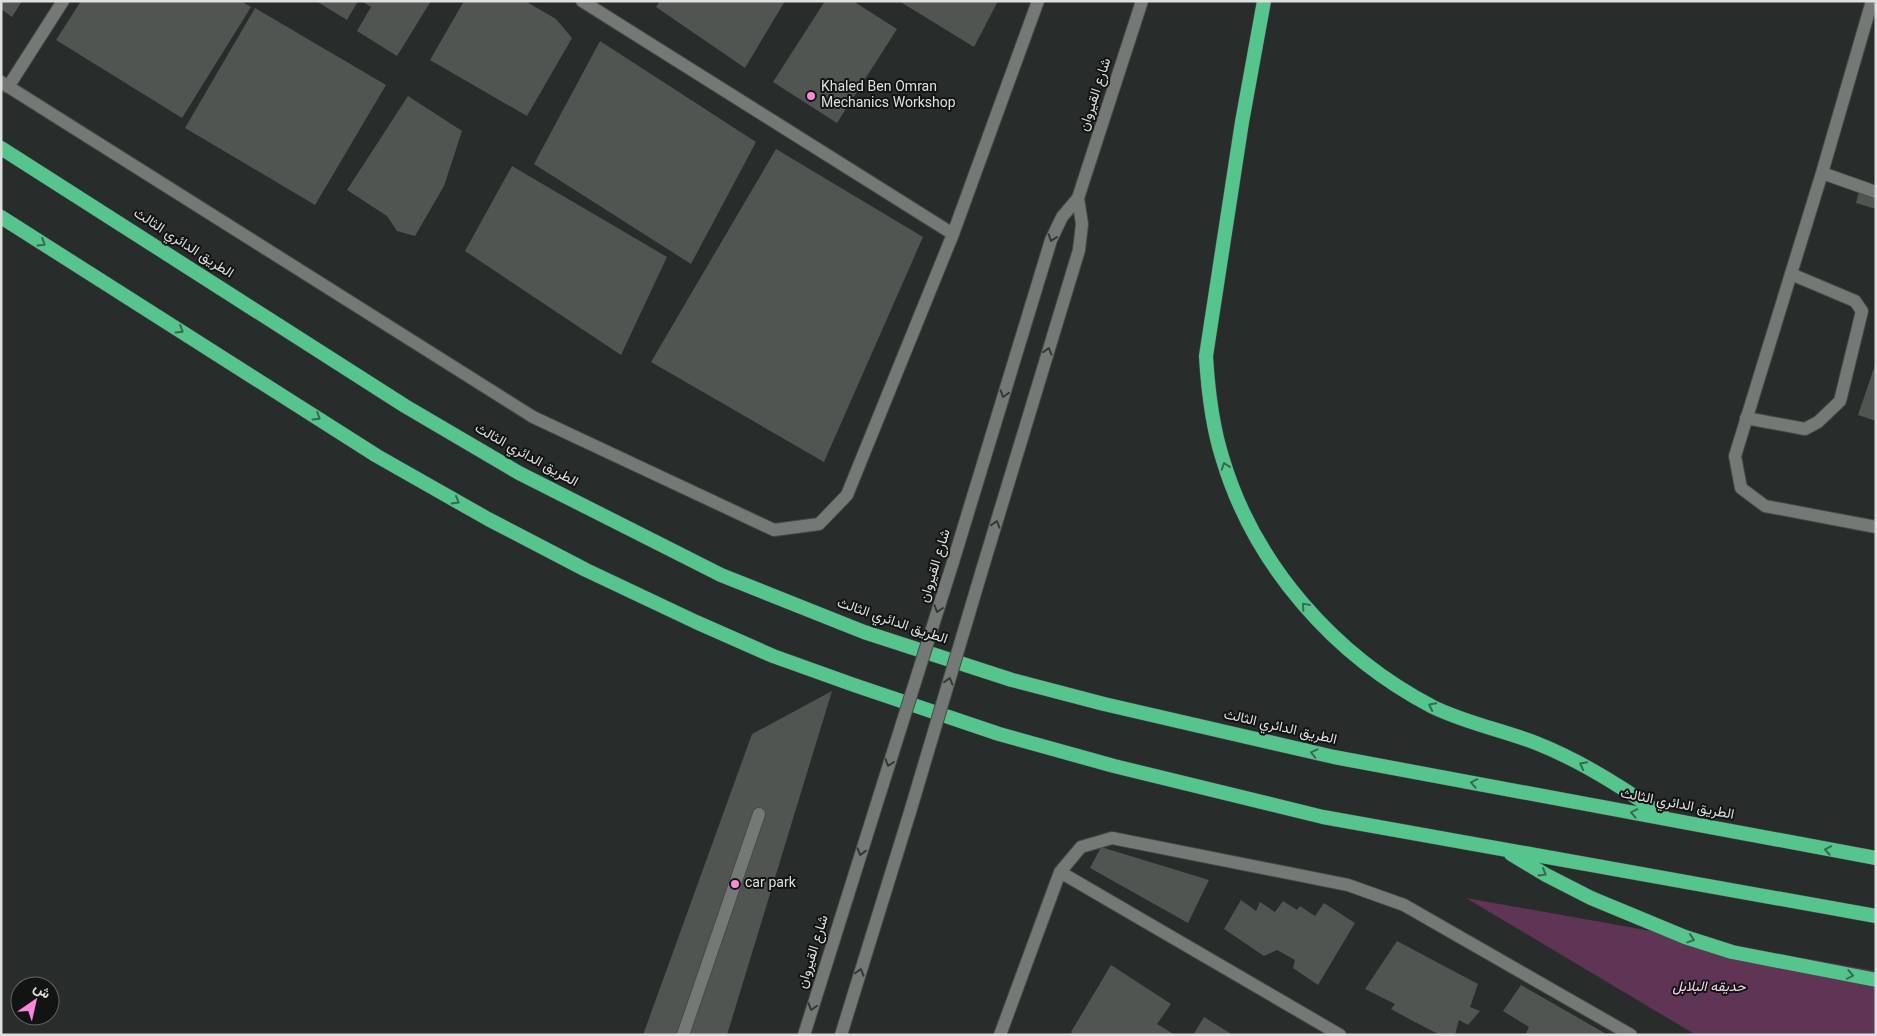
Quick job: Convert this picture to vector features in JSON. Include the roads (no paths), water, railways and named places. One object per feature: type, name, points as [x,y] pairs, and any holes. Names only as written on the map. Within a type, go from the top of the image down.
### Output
[{"type":"highway","points":[[1264,1],[1242,122],[1206,356],[1209,400],[1222,460],[1234,494],[1266,555],[1307,608],[1334,638],[1364,664],[1397,687],[1434,707],[1472,724],[1535,742],[1562,754],[1629,792],[1668,820]]},
{"type":"highway","name":"الطريق الدائري الثالث","points":[[1,148],[405,406],[519,473],[721,575],[864,632],[1012,680],[1095,702],[1334,757],[1876,858]]},
{"type":"highway","points":[[1,217],[377,456],[488,519],[586,570],[773,656],[999,734],[1114,766],[1323,817],[1876,916]]},
{"type":"highway","points":[[1501,848],[1546,875],[1591,898],[1685,937],[1732,952],[1876,980]]},
{"type":"street","points":[[63,1],[5,85],[532,417],[774,530],[819,524],[847,496],[953,234],[1038,1]]},
{"type":"street","points":[[582,1],[953,234]]},
{"type":"street","name":"شارع القيروان","points":[[804,1035],[953,562],[1051,240],[1062,217],[1078,198],[1142,1]]},
{"type":"street","points":[[1872,1],[1822,173],[1735,456],[1741,488],[1765,506],[1876,527]]},
{"type":"street","points":[[1822,173],[1876,192]]},
{"type":"street","name":"شارع القيروان","points":[[841,1035],[1079,250],[1082,224],[1078,198]]},
{"type":"street","points":[[1746,418],[1805,429],[1818,422],[1840,401],[1862,312],[1855,301],[1791,274]]},
{"type":"street","points":[[683,1035],[759,814]]},
{"type":"street","points":[[1000,1035],[1060,872],[1081,847],[1112,838],[1348,885],[1404,905],[1631,1035]]},
{"type":"street","points":[[1060,872],[1340,1035]]},
{"type":"place","name":"Khaled Ben Omran Mechanics Workshop","points":[[811,96]]},
{"type":"place","name":"car park","points":[[735,884]]},
{"type":"park label","name":"حديقه البلابل","points":[[1709,988]]}]
